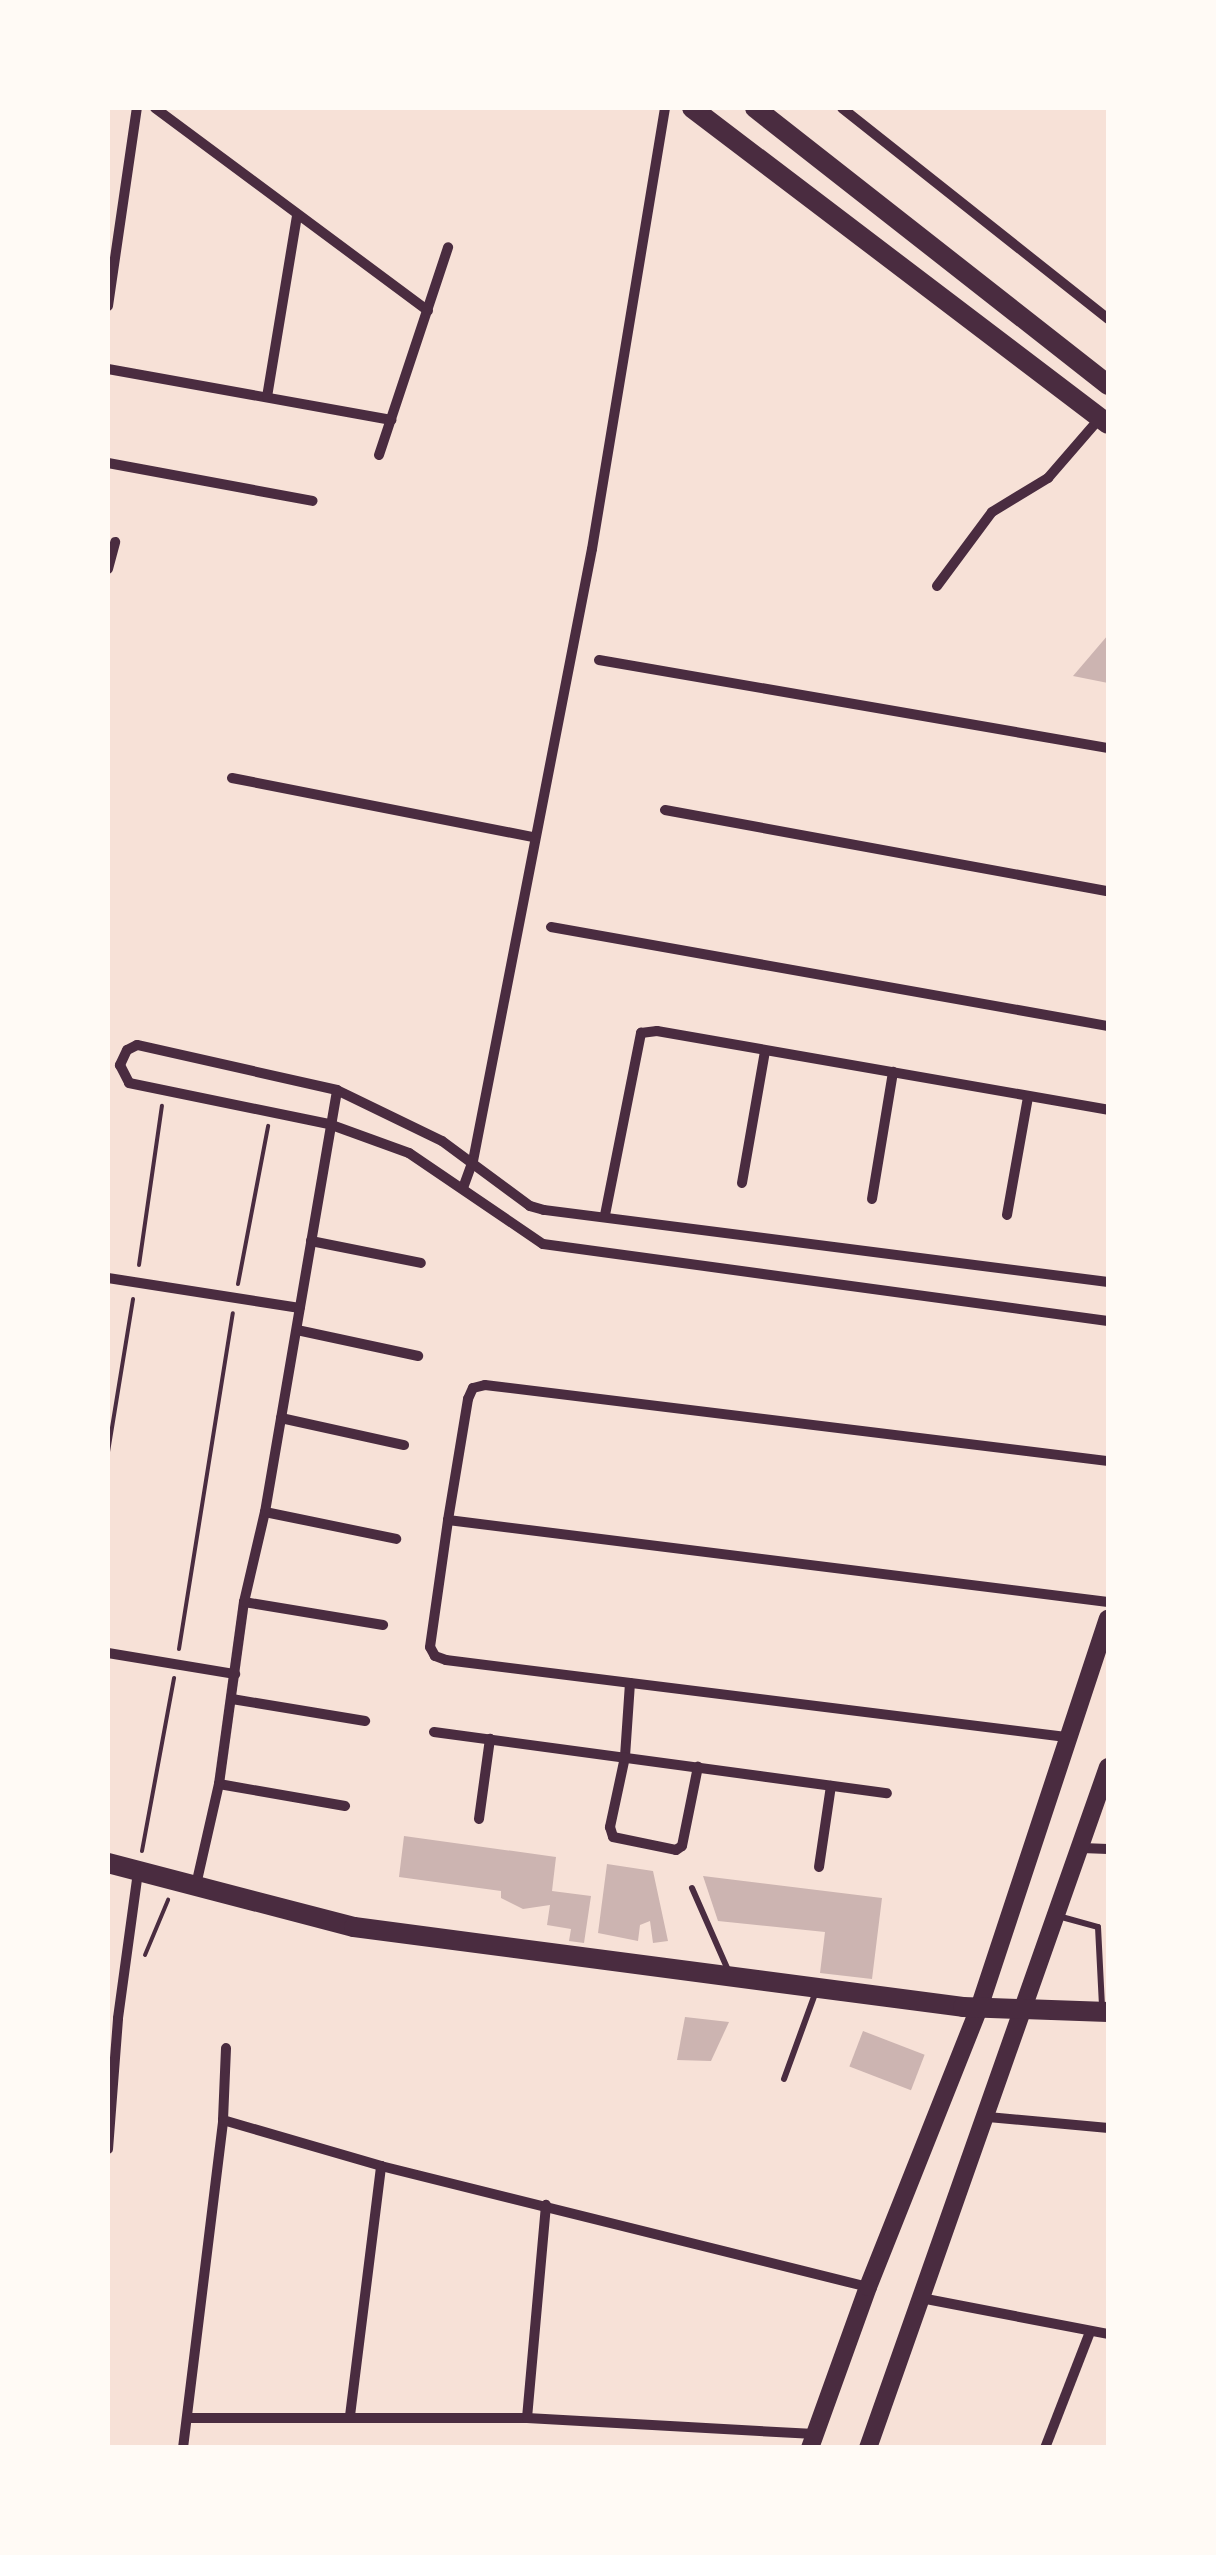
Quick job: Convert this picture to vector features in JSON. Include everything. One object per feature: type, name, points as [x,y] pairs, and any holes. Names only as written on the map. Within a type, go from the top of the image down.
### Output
[{"type":"main road","points":[[692,108],[1104,421]]},
{"type":"main road","points":[[756,108],[1108,385]]},
{"type":"main road","points":[[108,1864],[354,1927],[979,2008],[1106,2012]]},
{"type":"street","points":[[108,306],[113,240],[137,108]]},
{"type":"street","points":[[155,108],[428,311]]},
{"type":"street","points":[[463,1188],[473,1162],[532,836],[592,549],[665,108]]},
{"type":"street","points":[[842,108],[1108,319]]},
{"type":"street","points":[[266,397],[297,216]]},
{"type":"street","points":[[379,455],[448,247]]},
{"type":"street","points":[[108,369],[391,420]]},
{"type":"street","points":[[937,586],[992,512],[1039,486],[1104,421]]},
{"type":"street","points":[[108,463],[313,501]]},
{"type":"street","points":[[108,569],[114,542]]},
{"type":"street","points":[[599,660],[1108,748]]},
{"type":"street","points":[[232,778],[532,836]]},
{"type":"street","points":[[665,810],[1108,891]]},
{"type":"street","points":[[551,927],[1108,1026]]},
{"type":"street","points":[[604,1214],[634,1049],[641,1034],[658,1031],[1108,1110]]},
{"type":"street","points":[[1108,1282],[530,1206],[473,1162],[392,1114],[337,1090],[137,1045],[122,1057],[120,1065],[130,1083],[329,1124],[409,1154],[543,1244],[1108,1321]]},
{"type":"street","points":[[742,1183],[765,1052]]},
{"type":"street","points":[[872,1199],[893,1072]]},
{"type":"street","points":[[186,1884],[219,1784],[244,1602],[265,1512],[337,1090]]},
{"type":"street","points":[[1007,1215],[1028,1098]]},
{"type":"street","points":[[311,1241],[421,1263]]},
{"type":"street","points":[[108,1278],[300,1308]]},
{"type":"street","points":[[296,1330],[418,1356]]},
{"type":"street","points":[[1066,1736],[435,1656],[430,1646],[448,1520],[473,1388],[485,1385],[1108,1461]]},
{"type":"street","points":[[281,1418],[404,1444]]},
{"type":"street","points":[[265,1512],[396,1539]]},
{"type":"street","points":[[448,1520],[1108,1602]]},
{"type":"street","points":[[244,1602],[383,1625]]},
{"type":"street","points":[[187,2418],[527,2418],[813,2441],[868,2287],[979,2008],[1066,1736],[1108,1619]]},
{"type":"street","points":[[108,1653],[234,1674]]},
{"type":"street","points":[[630,1683],[624,1757],[610,1827],[613,1838],[676,1850],[686,1840],[698,1767]]},
{"type":"street","points":[[232,1699],[365,1721]]},
{"type":"street","points":[[434,1732],[887,1793]]},
{"type":"street","points":[[479,1818],[490,1739]]},
{"type":"street","points":[[868,2448],[1108,1768]]},
{"type":"street","points":[[219,1784],[344,1806]]},
{"type":"street","points":[[819,1867],[831,1786]]},
{"type":"street","points":[[1082,1848],[1108,1849]]},
{"type":"street","points":[[108,2150],[113,2017],[138,1872]]},
{"type":"street","points":[[184,2448],[223,2120],[226,2048]]},
{"type":"street","points":[[988,2116],[1108,2128]]},
{"type":"street","points":[[223,2120],[381,2166],[868,2287]]},
{"type":"street","points":[[350,2416],[381,2166]]},
{"type":"street","points":[[527,2418],[546,2205]]},
{"type":"street","points":[[921,2298],[1108,2334]]},
{"type":"street","points":[[1045,2448],[1090,2332]]},
{"type":"lane","points":[[692,1888],[730,1976]]},
{"type":"lane","points":[[1058,1916],[1098,1927],[1106,2012]]},
{"type":"lane","points":[[784,2079],[817,1988]]},
{"type":"path","points":[[138,1872],[270,1112]]},
{"type":"path","points":[[140,1967],[186,1884]]},
{"type":"building","points":[[1108,635],[1108,683],[1073,676]]},
{"type":"building","points":[[404,1836],[556,1857],[552,1891],[591,1896],[584,1943],[569,1941],[571,1929],[547,1925],[550,1905],[523,1909],[501,1898],[501,1891],[399,1877]]},
{"type":"building","points":[[607,1864],[653,1871],[668,1941],[653,1943],[650,1921],[640,1925],[638,1941],[598,1933]]},
{"type":"building","points":[[703,1876],[882,1898],[872,1979],[820,1973],[825,1932],[718,1921]]},
{"type":"building","points":[[685,2017],[729,2022],[711,2061],[677,2060]]},
{"type":"building","points":[[863,2031],[925,2055],[911,2090],[849,2066]]}]
